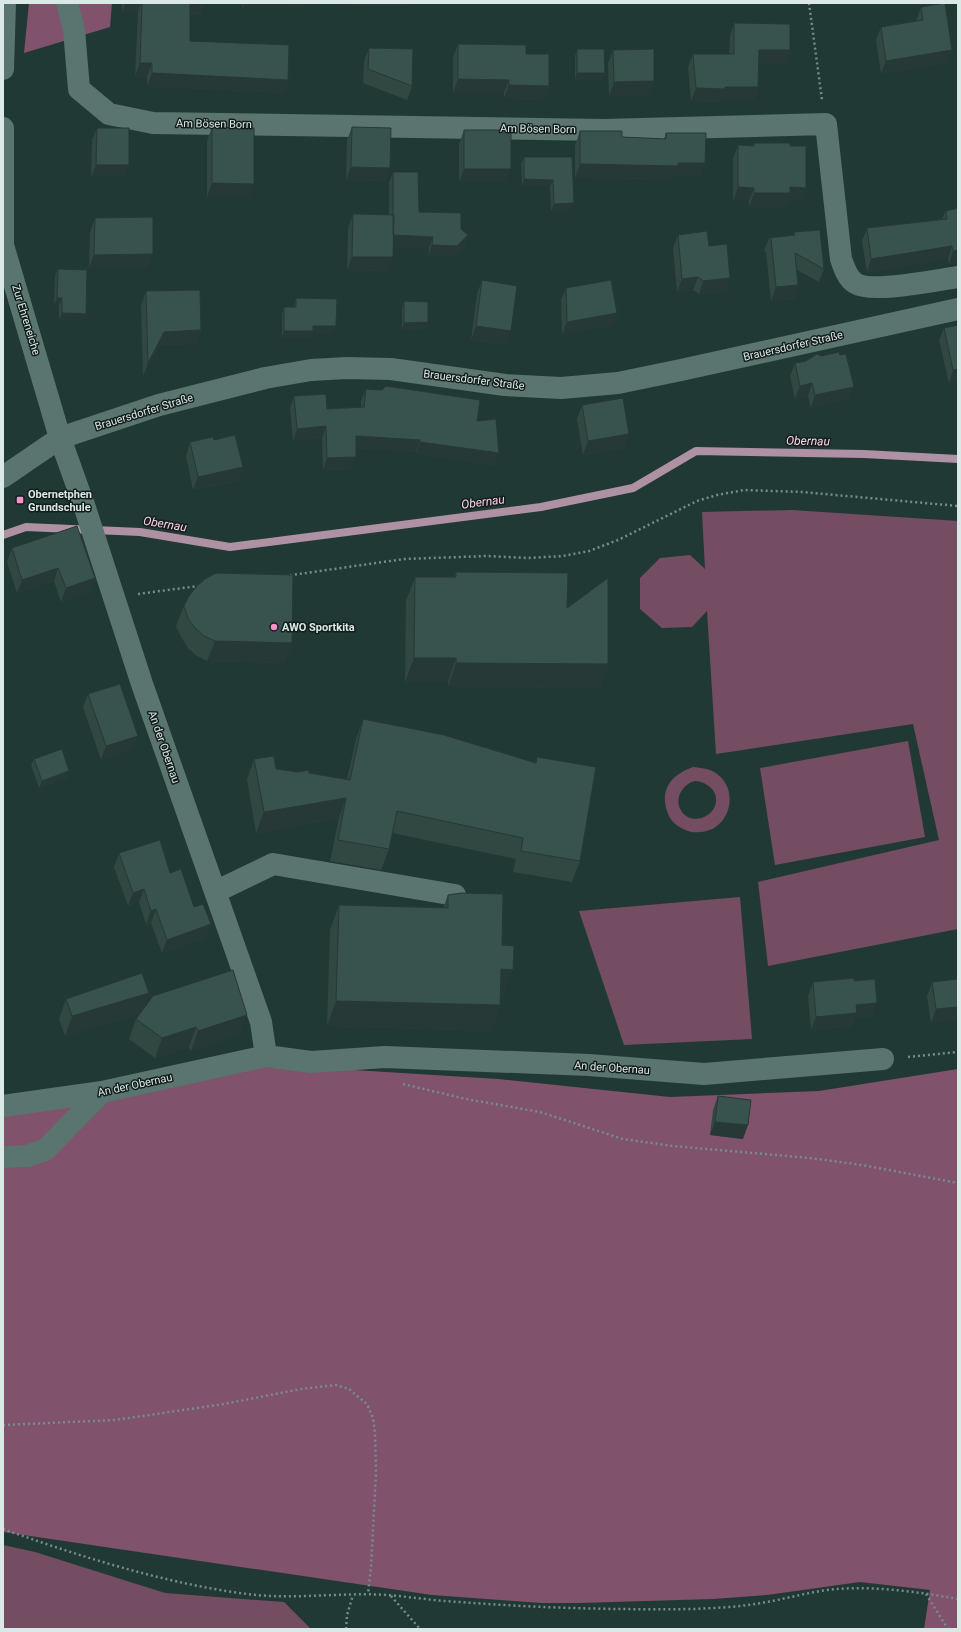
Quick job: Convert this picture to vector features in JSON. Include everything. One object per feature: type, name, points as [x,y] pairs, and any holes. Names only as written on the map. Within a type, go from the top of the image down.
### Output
[{"type":"street","points":[[3,69],[5,3]]},
{"type":"street","name":"Am Bösen Born","points":[[67,3],[74,30],[79,89],[109,114],[154,123],[604,130],[826,124]]},
{"type":"street","points":[[826,124],[841,259],[846,272],[854,283],[866,287],[883,288],[958,277]]},
{"type":"street","name":"Zur Ehreneiche","points":[[3,128],[3,245],[34,344],[60,438]]},
{"type":"street","name":"Brauersdorfer Straße","points":[[3,477],[60,438],[159,405],[265,378],[311,370],[347,368],[391,369],[505,386],[561,388],[618,383],[958,309]]},
{"type":"street","name":"An der Obernau","points":[[60,438],[214,892],[261,1022],[266,1056]]},
{"type":"street","points":[[214,892],[272,864],[455,895]]},
{"type":"street","name":"An der Obernau","points":[[3,1106],[102,1092],[266,1056],[311,1062],[385,1057],[589,1065],[704,1074],[883,1059]]},
{"type":"street","points":[[3,1157],[27,1156],[45,1150],[102,1092]]},
{"type":"path","points":[[809,3],[826,124]]},
{"type":"path","points":[[278,576],[404,559],[459,557],[528,558],[569,555],[589,551],[618,540],[697,500],[744,490],[802,492],[958,506]]},
{"type":"path","points":[[114,600],[142,593],[201,586]]},
{"type":"path","points":[[883,1059],[958,1052]]},
{"type":"path","points":[[396,1082],[466,1099],[540,1112],[622,1139],[673,1146],[810,1158],[862,1165],[958,1183]]},
{"type":"path","points":[[3,1425],[115,1420],[224,1404],[300,1389],[336,1385],[349,1389],[368,1404],[373,1418],[375,1433],[375,1480],[371,1568],[368,1594]]},
{"type":"path","points":[[3,1529],[102,1562],[177,1582],[249,1594],[316,1596],[368,1594],[457,1602],[543,1607],[690,1609],[724,1608],[758,1604],[834,1589],[871,1588],[926,1593],[958,1599]]},
{"type":"path","points":[[926,1593],[948,1629]]},
{"type":"path","points":[[346,1629],[346,1615],[353,1595]]},
{"type":"path","points":[[390,1595],[420,1629]]},
{"type":"shaded area","points":[[29,3],[112,3],[110,27],[24,53]]},
{"type":"shaded area","points":[[792,510],[958,521],[958,929],[768,966],[758,882],[939,840],[913,724],[716,754],[707,611],[692,627],[662,628],[640,609],[640,578],[660,558],[690,555],[705,569],[702,512]]},
{"type":"shaded area","points":[[908,741],[925,837],[775,865],[760,768]]},
{"type":"shaded area","points":[[693,767],[704,768],[714,772],[722,779],[728,788],[730,797],[729,807],[725,817],[711,830],[690,832],[682,829],[669,816],[665,799],[668,786],[672,780],[685,770]],"holes":[[[695,781],[704,783],[714,792],[716,796],[715,806],[713,810],[705,817],[695,819],[690,818],[686,816],[679,807],[678,803],[680,793],[686,785]]]},
{"type":"shaded area","points":[[740,897],[752,1039],[624,1045],[579,911]]},
{"type":"shaded area","points":[[258,1064],[498,1079],[670,1097],[819,1091],[958,1069],[958,1629],[924,1629],[930,1590],[860,1582],[767,1595],[713,1599],[541,1603],[432,1595],[3,1532],[3,1099]]},
{"type":"shaded area","points":[[3,1545],[35,1552],[165,1593],[284,1602],[311,1629],[3,1629]]},
{"type":"building","points":[[142,3],[190,3],[190,41],[289,45],[288,80],[152,73],[152,63],[140,63]]},
{"type":"building","points":[[945,3],[952,50],[886,61],[881,27],[923,20],[921,7]]},
{"type":"building","points":[[734,23],[790,24],[790,50],[759,50],[758,87],[725,87],[725,89],[696,88],[693,54],[734,54]]},
{"type":"building","points":[[458,44],[526,45],[526,54],[549,54],[549,86],[509,85],[509,80],[458,79]]},
{"type":"building","points":[[369,48],[413,49],[412,86],[368,69]]},
{"type":"building","points":[[577,49],[604,49],[605,73],[577,73]]},
{"type":"building","points":[[654,49],[654,81],[614,82],[613,50]]},
{"type":"building","points":[[212,127],[254,128],[254,184],[212,183]]},
{"type":"building","points":[[352,127],[391,128],[390,168],[351,167]]},
{"type":"building","points":[[97,128],[129,128],[129,165],[96,165]]},
{"type":"building","points":[[464,130],[511,130],[511,169],[464,169]]},
{"type":"building","points":[[580,131],[622,131],[622,137],[666,139],[666,133],[706,133],[705,163],[678,163],[678,166],[580,164]]},
{"type":"building","points":[[754,143],[790,143],[790,146],[806,146],[806,188],[790,187],[790,193],[754,193],[754,188],[738,187],[738,145],[754,146]]},
{"type":"building","points":[[524,157],[572,157],[574,203],[554,204],[553,180],[524,179]]},
{"type":"building","points":[[393,172],[418,172],[419,212],[461,213],[461,229],[468,235],[457,246],[432,245],[433,237],[393,235]]},
{"type":"building","points":[[958,208],[958,250],[953,251],[952,246],[871,259],[867,228],[947,219],[946,211]]},
{"type":"building","points":[[353,214],[394,215],[393,257],[352,257]]},
{"type":"building","points":[[153,217],[153,254],[94,255],[95,218]]},
{"type":"building","points":[[820,230],[824,269],[795,253],[798,285],[776,287],[771,239],[769,238],[795,235],[794,232]]},
{"type":"building","points":[[707,231],[709,246],[727,244],[730,278],[703,281],[698,277],[682,279],[678,235]]},
{"type":"building","points":[[58,269],[87,270],[86,314],[62,313],[62,298],[57,298]]},
{"type":"building","points":[[482,280],[517,286],[511,331],[476,326]]},
{"type":"building","points":[[611,280],[617,313],[567,322],[566,288]]},
{"type":"building","points":[[200,290],[201,330],[164,332],[148,363],[146,291]]},
{"type":"building","points":[[296,298],[337,299],[336,326],[313,326],[313,331],[284,331],[284,307],[296,307]]},
{"type":"building","points":[[404,301],[428,302],[428,322],[404,323]]},
{"type":"building","points":[[958,325],[958,369],[953,370],[944,328]]},
{"type":"building","points":[[839,352],[840,355],[846,354],[854,387],[815,395],[812,383],[800,386],[795,363],[806,361],[817,354],[821,356]]},
{"type":"building","points":[[386,386],[480,400],[477,421],[496,419],[499,453],[420,442],[420,440],[356,436],[356,457],[327,458],[326,426],[297,429],[294,396],[326,394],[327,409],[364,407],[366,389],[382,390]]},
{"type":"building","points":[[623,398],[629,434],[588,441],[582,405]]},
{"type":"building","points":[[235,435],[243,467],[198,477],[190,442],[213,437],[214,440]]},
{"type":"building","points":[[77,526],[95,578],[66,588],[58,568],[22,580],[12,548]]},
{"type":"building","points":[[456,572],[568,573],[567,608],[608,578],[608,664],[456,663],[456,658],[414,658],[415,577],[456,577]]},
{"type":"building","points":[[216,573],[293,575],[292,643],[215,641],[204,636],[195,628],[188,618],[184,606],[196,587],[205,579]]},
{"type":"building","points":[[120,684],[138,736],[106,746],[88,694]]},
{"type":"building","points":[[363,719],[444,735],[536,763],[537,757],[596,767],[580,861],[521,851],[523,838],[397,811],[389,849],[338,840],[346,798],[264,812],[254,759],[274,756],[276,769],[298,772],[309,770],[309,773],[350,780]]},
{"type":"building","points":[[62,749],[69,771],[42,781],[34,759]]},
{"type":"building","points":[[160,840],[170,873],[181,869],[194,907],[203,904],[211,924],[167,940],[156,909],[151,911],[144,889],[133,893],[119,853]]},
{"type":"building","points":[[461,893],[503,894],[502,945],[514,946],[513,970],[501,969],[500,1005],[336,1001],[339,905],[448,908],[448,895]]},
{"type":"building","points":[[233,970],[247,1015],[198,1031],[196,1027],[162,1038],[136,1019],[153,996]]},
{"type":"building","points":[[142,973],[149,993],[72,1016],[66,999]]},
{"type":"building","points":[[854,978],[854,981],[875,979],[877,1003],[856,1005],[857,1013],[816,1017],[813,982]]},
{"type":"building","points":[[958,979],[958,1007],[936,1009],[932,982]]},
{"type":"building","points":[[718,1096],[751,1100],[748,1125],[715,1122]]},
{"type":"waterway","name":"Obernau","points":[[3,535],[26,527],[140,532],[230,547],[541,507],[633,488],[696,451],[864,454],[958,459]]},
{"type":"place","name":"Obernetphen Grundschule","points":[[20,500]]},
{"type":"place","name":"AWO Sportkita","points":[[274,627]]}]
